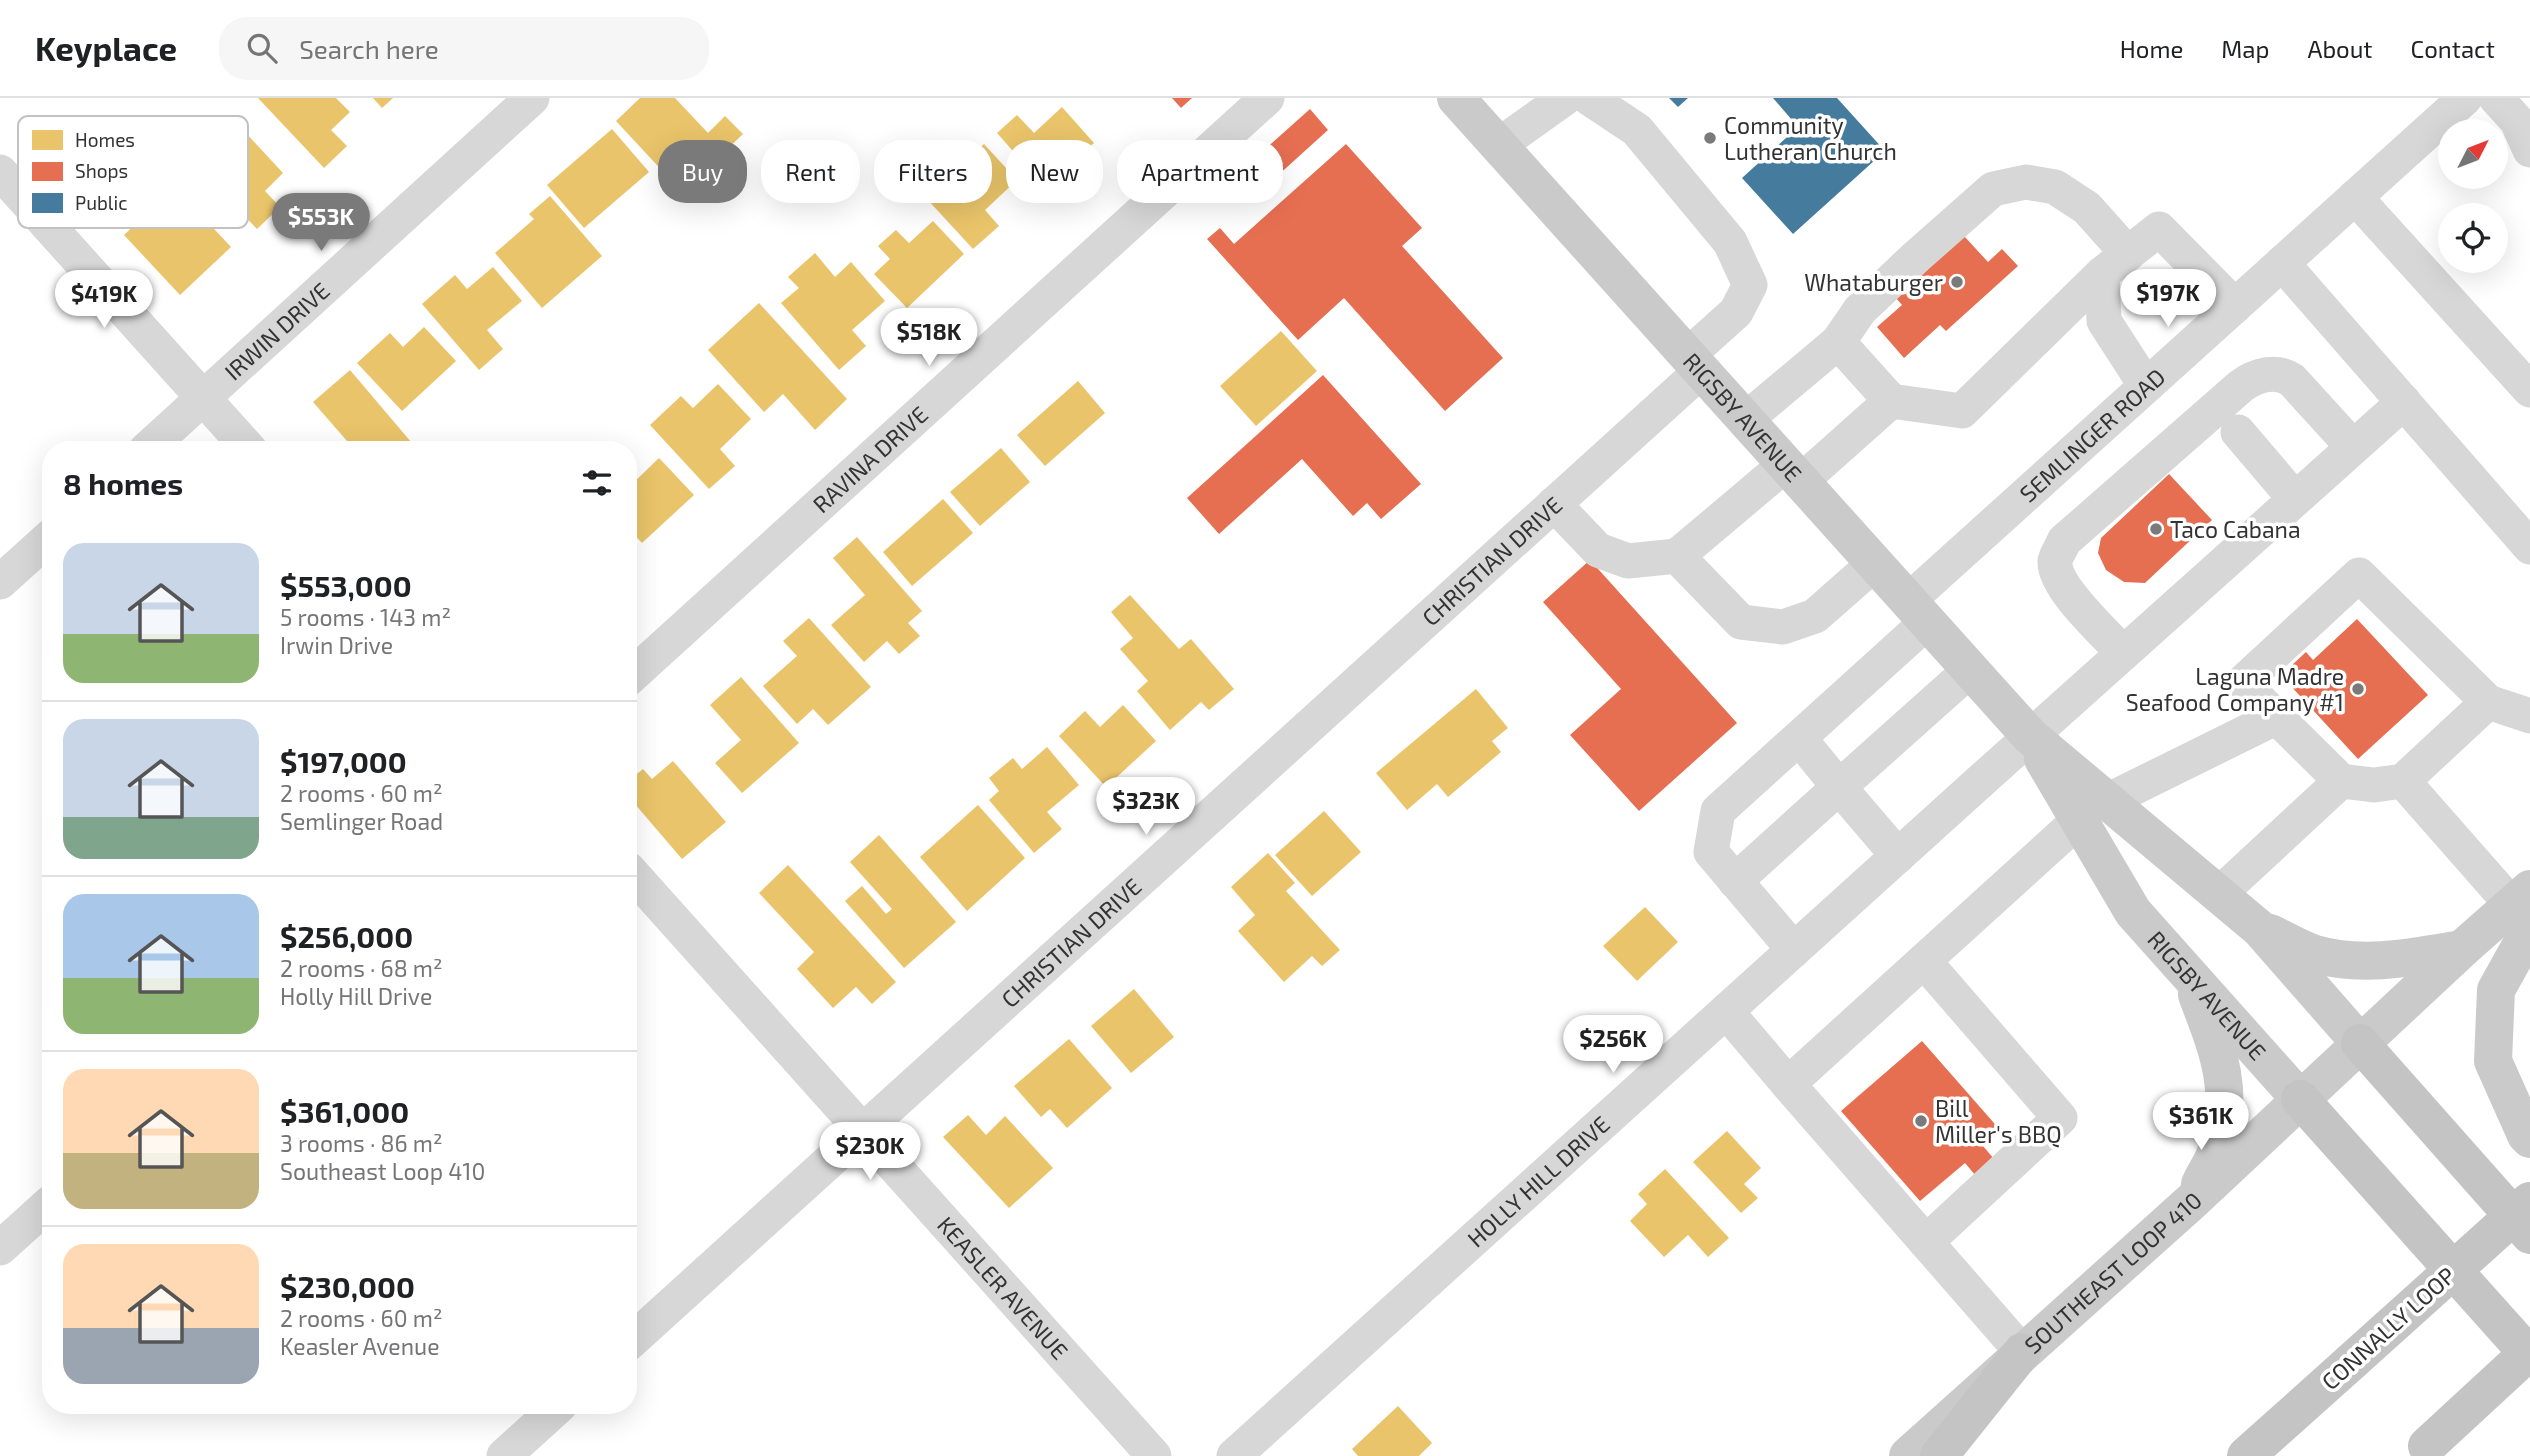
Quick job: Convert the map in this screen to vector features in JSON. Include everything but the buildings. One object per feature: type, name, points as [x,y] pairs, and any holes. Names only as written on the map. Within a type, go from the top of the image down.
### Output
[{"type":"highway","name":"RIGSBY AVENUE","points":[[2360,1043],[2530,1235]]},
{"type":"highway","name":"RIGSBY AVENUE","points":[[2300,1099],[2530,1353]]},
{"type":"highway","name":"CONNALLY LOOP","points":[[2246,1456],[2530,1201]]},
{"type":"highway","points":[[1939,1456],[2022,1352]]},
{"type":"highway","points":[[2422,1451],[2530,1353]]},
{"type":"main road","name":"RIGSBY AVENUE","points":[[1456,98],[2030,736],[2093,810],[2219,894],[2260,929],[2360,1043]]},
{"type":"main road","name":"RIGSBY AVENUE","points":[[2093,810],[2133,912],[2300,1099]]},
{"type":"main road","name":"SOUTHEAST LOOP 410","points":[[1908,1456],[2191,1202],[2462,949],[2524,908]]},
{"type":"main road","points":[[2524,908],[2497,990],[2493,1061],[2530,1139]]},
{"type":"main road","points":[[2260,929],[2315,954],[2366,962],[2462,949]]},
{"type":"main road","points":[[2188,974],[2213,1039],[2226,1088],[2217,1151],[2191,1202]]},
{"type":"street","name":"IRWIN DRIVE","points":[[156,441],[533,98]]},
{"type":"street","name":"RAVINA DRIVE","points":[[637,671],[1267,98]]},
{"type":"street","points":[[1499,145],[1565,98]]},
{"type":"street","name":"CHRISTIAN DRIVE","points":[[637,1336],[1554,504],[1694,364],[1736,312],[1750,285],[1730,242],[1637,130],[1589,98]]},
{"type":"street","name":"SEMLINGER ROAD","points":[[1794,950],[1711,852],[1718,811],[1799,738],[1917,612],[2146,386],[2465,98]]},
{"type":"street","points":[[2496,98],[2517,121],[2530,150]]},
{"type":"street","points":[[0,172],[18,192]]},
{"type":"street","points":[[1745,420],[1838,342],[1860,310],[1993,189],[2026,182],[2054,187],[2087,208],[2115,264],[2104,321],[2146,386]]},
{"type":"street","points":[[2355,197],[2530,390]]},
{"type":"street","points":[[50,228],[242,441]]},
{"type":"street","points":[[1838,342],[1891,401],[1962,411],[2115,264],[2159,229],[2235,306]]},
{"type":"street","points":[[2282,263],[2530,547]]},
{"type":"street","points":[[2123,653],[2064,587],[2055,560],[2064,541],[2241,386],[2256,376],[2285,375],[2292,380],[2353,447]]},
{"type":"street","points":[[1554,504],[1598,550],[1628,561],[1677,556],[1891,401]]},
{"type":"street","name":"HOLLY HILL DRIVE","points":[[1234,1456],[2030,736],[2404,402]]},
{"type":"street","points":[[2238,432],[2295,499]]},
{"type":"street","points":[[0,582],[42,544]]},
{"type":"street","points":[[1677,556],[1741,622],[1783,627],[1815,616],[1874,564]]},
{"type":"street","points":[[2488,702],[2403,781],[2374,785],[2341,781],[2242,683],[2359,575],[2488,702],[2530,716]]},
{"type":"street","points":[[1735,881],[1970,670]]},
{"type":"street","points":[[1788,1084],[2093,810],[2277,717]]},
{"type":"street","points":[[1799,738],[1898,856]]},
{"type":"street","points":[[2219,894],[2341,781]]},
{"type":"street","points":[[2403,781],[2524,908]]},
{"type":"street","name":"KEASLER AVENUE","points":[[637,879],[1153,1456]]},
{"type":"street","points":[[1924,961],[2060,1118],[1926,1242]]},
{"type":"street","points":[[1726,1011],[2022,1352]]},
{"type":"street","points":[[0,1248],[42,1210]]},
{"type":"street","points":[[504,1456],[550,1414]]},
{"type":"place","name":"Community Lutheran Church","points":[[1710,138]]},
{"type":"place","name":"Whataburger","points":[[1957,282]]},
{"type":"place","name":"Taco Cabana","points":[[2156,529]]},
{"type":"place","name":"Laguna Madre Seafood Company #1","points":[[2358,689]]},
{"type":"place","name":"Bill Miller's BBQ","points":[[1921,1121]]}]
